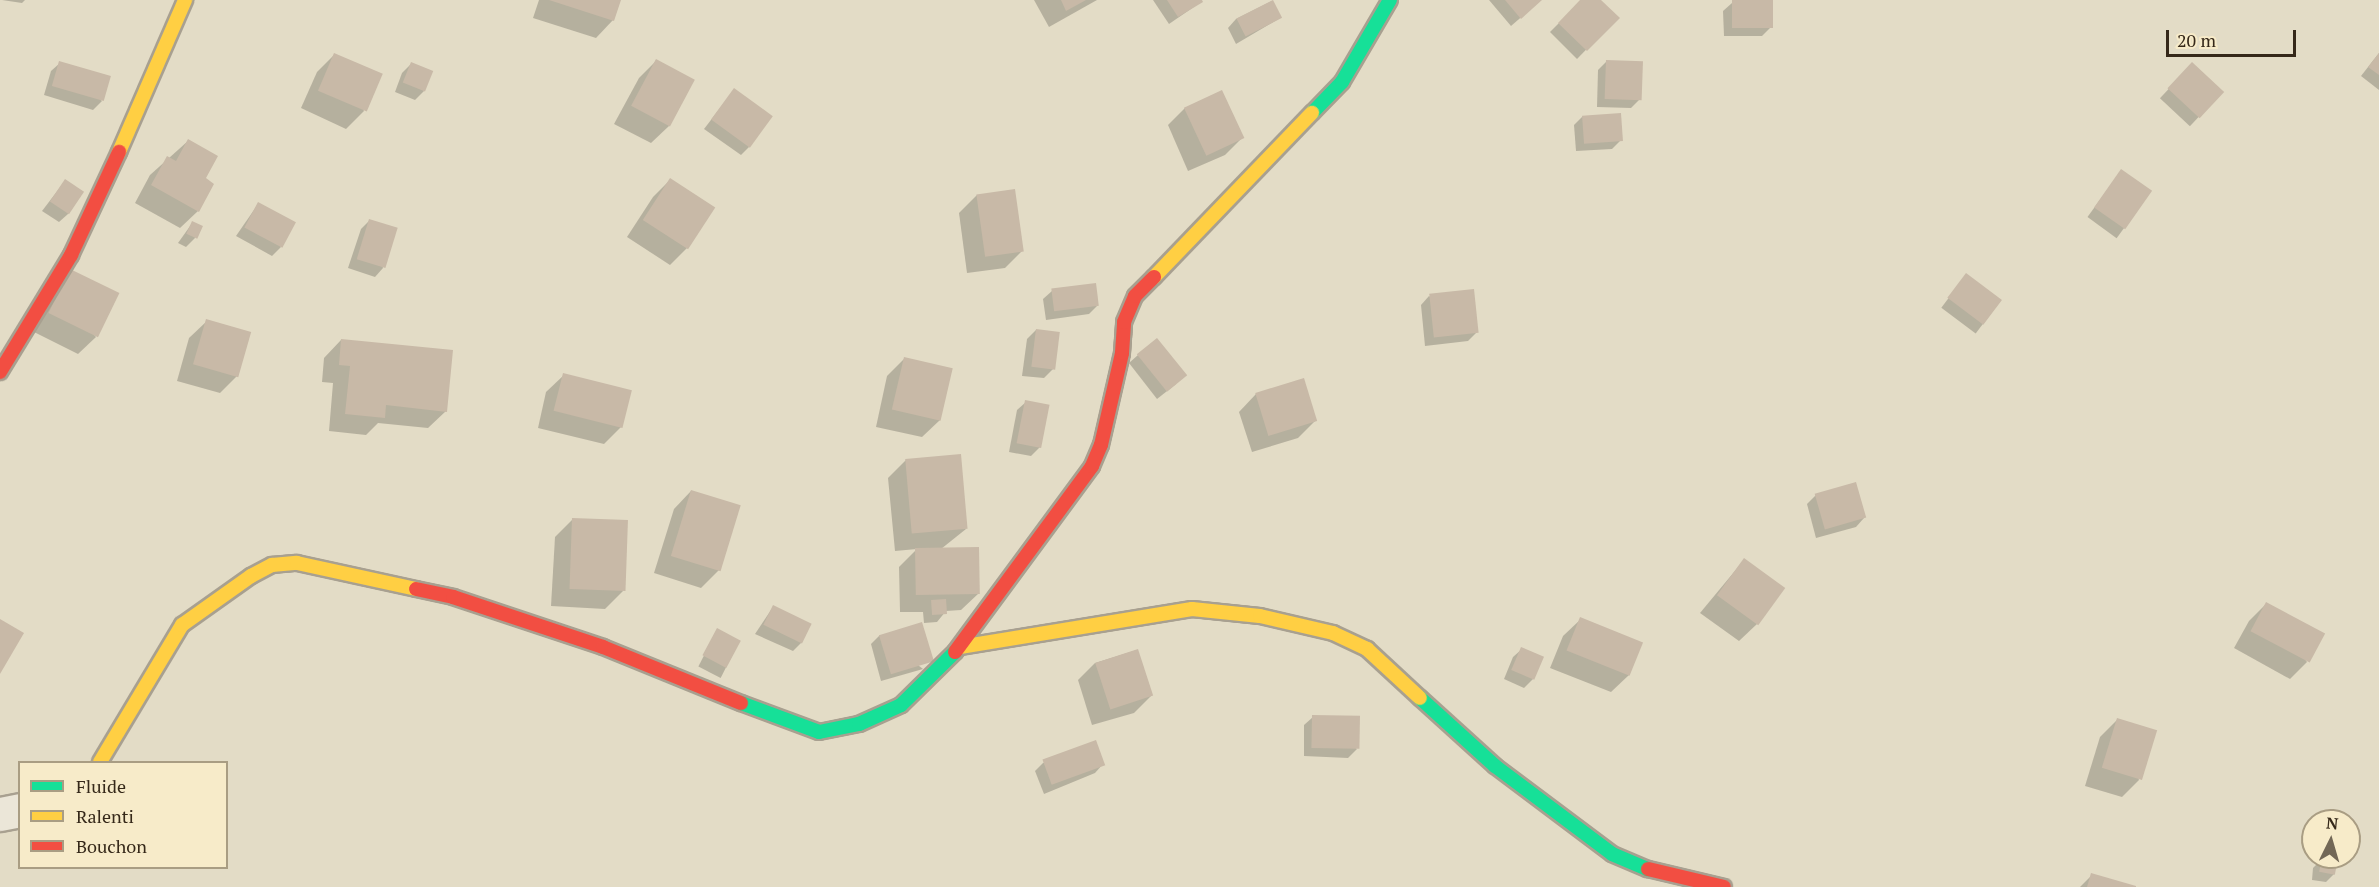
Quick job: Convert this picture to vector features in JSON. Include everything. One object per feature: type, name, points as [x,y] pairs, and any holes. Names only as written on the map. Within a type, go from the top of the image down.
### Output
[{"type":"street","points":[[0,372],[71,255],[97,202],[185,0]]},
{"type":"street","points":[[101,761],[182,626],[272,565],[297,563],[329,567],[453,597],[603,647],[672,678],[819,732],[859,724],[901,705],[960,647],[1092,466],[1101,445],[1122,353],[1124,322],[1135,296],[1342,82],[1390,0]]},
{"type":"street","points":[[960,647],[1192,609],[1260,616],[1333,633],[1366,649],[1495,766],[1612,854],[1662,875],[1724,887]]},
{"type":"street","points":[[0,814],[18,810]]},
{"type":"building","points":[[549,0],[621,0],[614,21]]},
{"type":"building","points":[[1061,0],[1086,0],[1066,11]]},
{"type":"building","points":[[1167,0],[1202,0],[1203,2],[1178,17]]},
{"type":"building","points":[[1273,0],[1282,18],[1246,36],[1236,19]]},
{"type":"building","points":[[1505,0],[1542,0],[1521,19]]},
{"type":"building","points":[[1580,0],[1601,0],[1620,18],[1587,51],[1558,23]]},
{"type":"building","points":[[1732,0],[1773,0],[1773,28],[1732,28]]},
{"type":"building","points":[[334,53],[383,74],[367,111],[318,91]]},
{"type":"building","points":[[2379,53],[2379,75],[2368,67]]},
{"type":"building","points":[[656,59],[695,80],[670,126],[631,106]]},
{"type":"building","points":[[1606,60],[1643,61],[1642,100],[1605,99]]},
{"type":"building","points":[[59,61],[111,76],[104,101],[52,86]]},
{"type":"building","points":[[411,62],[433,71],[425,91],[403,82]]},
{"type":"building","points":[[2192,62],[2224,92],[2200,118],[2167,88]]},
{"type":"building","points":[[734,88],[773,116],[750,148],[711,120]]},
{"type":"building","points":[[1222,90],[1244,138],[1206,156],[1184,108]]},
{"type":"building","points":[[1621,113],[1623,141],[1584,144],[1582,116]]},
{"type":"building","points":[[188,139],[218,156],[206,178],[214,184],[199,212],[151,185],[167,156],[176,161]]},
{"type":"building","points":[[2121,169],[2152,191],[2125,229],[2094,208]]},
{"type":"building","points":[[670,178],[715,207],[688,249],[643,220]]},
{"type":"building","points":[[65,179],[84,192],[69,214],[50,201]]},
{"type":"building","points":[[1015,189],[1024,251],[985,257],[976,194]]},
{"type":"building","points":[[258,202],[296,222],[282,248],[244,228]]},
{"type":"building","points":[[369,219],[398,228],[385,268],[357,259]]},
{"type":"building","points":[[192,221],[203,226],[197,239],[186,234]]},
{"type":"building","points":[[70,269],[119,293],[98,337],[49,313]]},
{"type":"building","points":[[1966,273],[2002,300],[1983,325],[1947,298]]},
{"type":"building","points":[[1096,283],[1099,306],[1054,311],[1051,288]]},
{"type":"building","points":[[1474,289],[1479,333],[1434,337],[1429,294]]},
{"type":"building","points":[[206,319],[251,332],[238,377],[193,364]]},
{"type":"building","points":[[1036,329],[1060,332],[1055,370],[1031,367]]},
{"type":"building","points":[[1157,338],[1187,375],[1167,392],[1137,354]]},
{"type":"building","points":[[341,339],[453,350],[447,412],[386,405],[385,418],[345,414],[350,366],[339,365]]},
{"type":"building","points":[[904,357],[953,368],[941,421],[892,410]]},
{"type":"building","points":[[563,373],[632,390],[622,428],[554,411]]},
{"type":"building","points":[[1304,378],[1317,421],[1268,436],[1255,393]]},
{"type":"building","points":[[1025,400],[1050,405],[1041,448],[1017,443]]},
{"type":"building","points":[[961,454],[968,529],[912,534],[905,459]]},
{"type":"building","points":[[1856,482],[1866,518],[1825,529],[1815,494]]},
{"type":"building","points":[[691,490],[741,505],[721,571],[671,556]]},
{"type":"building","points":[[572,518],[628,520],[625,591],[570,589]]},
{"type":"building","points":[[979,547],[980,594],[916,595],[915,548]]},
{"type":"building","points":[[1744,558],[1785,588],[1758,625],[1717,595]]},
{"type":"building","points":[[946,599],[947,614],[932,615],[931,600]]},
{"type":"building","points":[[2266,602],[2325,633],[2310,663],[2251,631]]},
{"type":"building","points":[[773,605],[812,624],[802,644],[763,625]]},
{"type":"building","points":[[1580,617],[1643,642],[1630,676],[1567,650]]},
{"type":"building","points":[[0,619],[24,633],[0,674]]},
{"type":"building","points":[[922,622],[934,661],[891,674],[879,635]]},
{"type":"building","points":[[717,628],[741,641],[726,668],[702,655]]},
{"type":"building","points":[[1521,647],[1544,657],[1534,680],[1511,670]]},
{"type":"building","points":[[1138,649],[1153,696],[1110,710],[1095,663]]},
{"type":"building","points":[[1312,715],[1360,716],[1359,749],[1311,748]]},
{"type":"building","points":[[2117,718],[2157,730],[2142,780],[2102,768]]},
{"type":"building","points":[[1096,740],[1105,765],[1052,785],[1042,759]]},
{"type":"building","points":[[2320,869],[2336,869],[2335,875],[2319,872]]},
{"type":"building","points":[[2091,873],[2136,886],[2136,887],[2087,887]]},
{"type":"traffic: fast","points":[[1312,113],[1342,82],[1390,0]]},
{"type":"traffic: fast","points":[[741,703],[819,732],[859,724],[901,705],[955,652]]},
{"type":"traffic: fast","points":[[1420,698],[1495,766],[1612,854],[1648,869]]},
{"type":"traffic: slow","points":[[119,152],[185,0]]},
{"type":"traffic: slow","points":[[1154,277],[1312,113]]},
{"type":"traffic: slow","points":[[101,761],[182,625],[251,576],[272,565],[297,563],[416,589]]},
{"type":"traffic: slow","points":[[960,647],[1192,609],[1260,616],[1333,633],[1367,649],[1420,698]]},
{"type":"traffic: jam","points":[[0,372],[71,255],[119,152]]},
{"type":"traffic: jam","points":[[955,652],[1092,466],[1101,445],[1122,353],[1124,322],[1135,296],[1154,277]]},
{"type":"traffic: jam","points":[[416,589],[453,597],[603,647],[741,703]]},
{"type":"traffic: jam","points":[[1648,869],[1724,887]]}]
